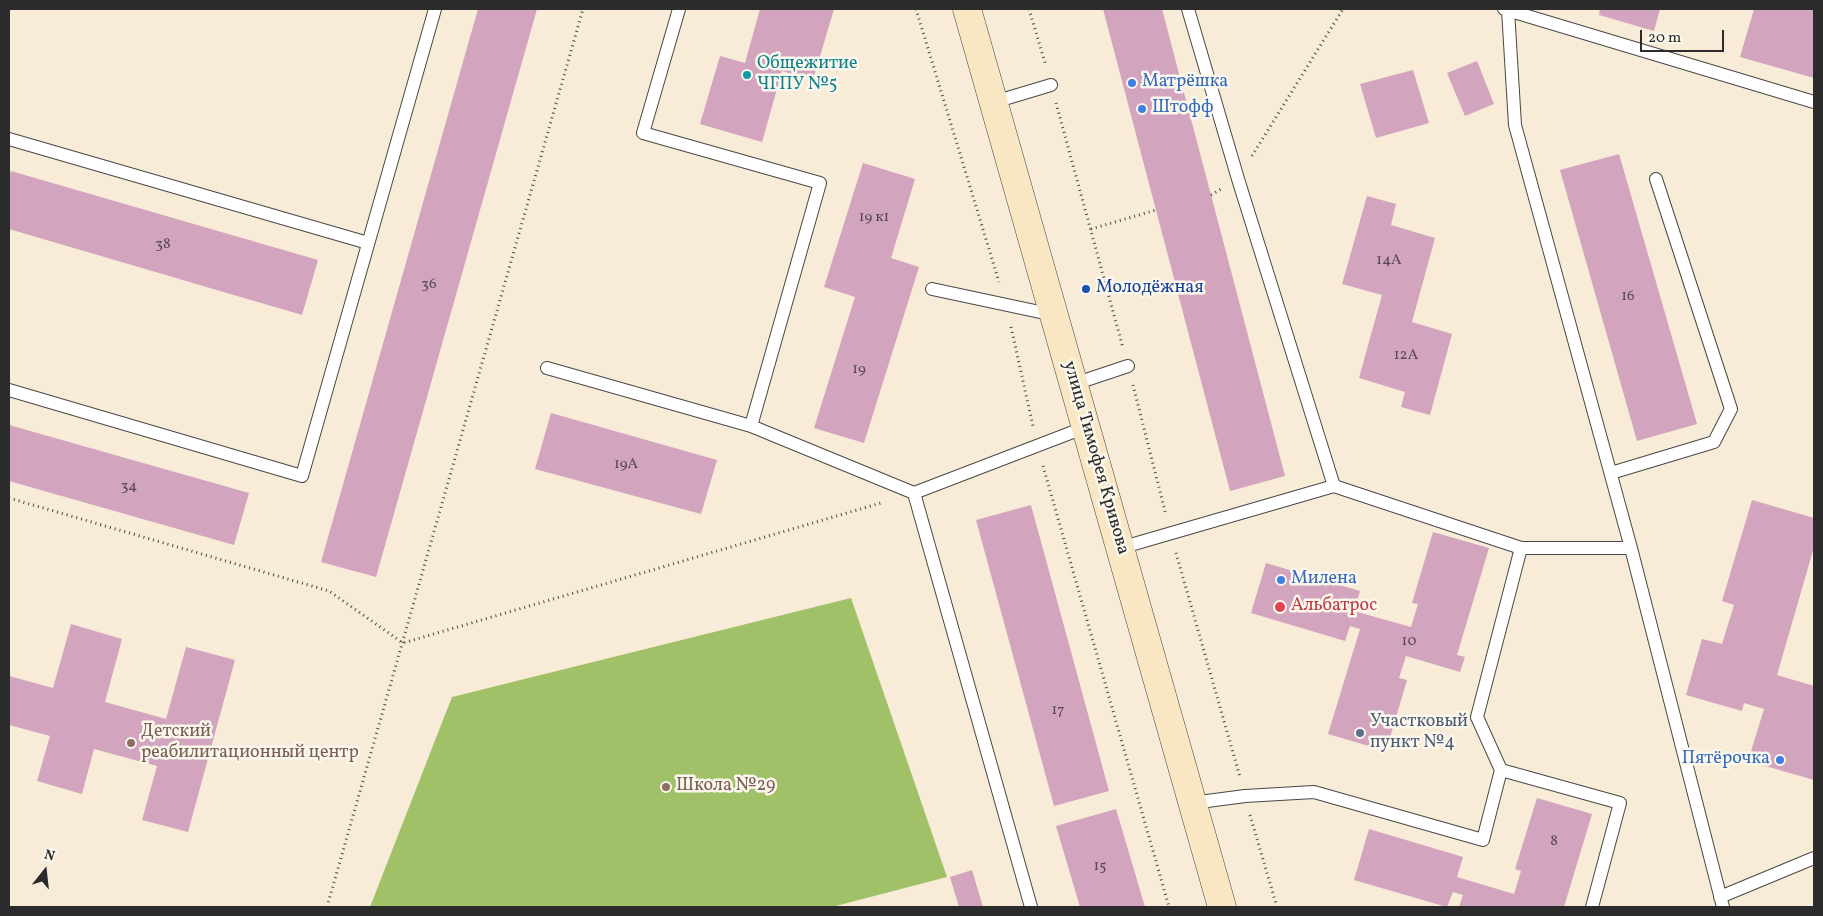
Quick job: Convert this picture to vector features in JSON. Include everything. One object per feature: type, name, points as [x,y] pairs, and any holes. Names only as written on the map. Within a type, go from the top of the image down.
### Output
[{"type":"street","name":"улица Тимофея Кривова","points":[[968,9],[1222,907]]},
{"type":"lane","points":[[9,390],[302,476],[435,9]]},
{"type":"lane","points":[[679,9],[643,133],[820,183],[751,426]]},
{"type":"lane","points":[[1188,9],[1238,179],[1334,486]]},
{"type":"lane","points":[[1814,102],[1506,9],[1515,125],[1631,548],[1722,902],[1814,858]]},
{"type":"lane","points":[[994,102],[1051,85]]},
{"type":"lane","points":[[9,139],[368,242]]},
{"type":"lane","points":[[1611,473],[1714,442],[1731,409],[1656,179]]},
{"type":"lane","points":[[932,289],[1054,315]]},
{"type":"lane","points":[[1074,384],[1128,366]]},
{"type":"lane","points":[[548,368],[751,426],[914,493],[1086,427]]},
{"type":"lane","points":[[1120,548],[1334,486],[1521,548],[1631,548]]},
{"type":"lane","points":[[914,493],[1031,907]]},
{"type":"lane","points":[[1192,803],[1245,796],[1314,792],[1482,840],[1501,770],[1477,717],[1521,548]]},
{"type":"lane","points":[[1501,770],[1620,803],[1592,907]]},
{"type":"path","points":[[327,907],[583,9]]},
{"type":"path","points":[[1030,9],[1128,366],[1170,534],[1278,907]]},
{"type":"path","points":[[1211,195],[1238,179],[1343,9]]},
{"type":"path","points":[[1090,229],[1156,210]]},
{"type":"path","points":[[403,643],[914,493]]},
{"type":"path","points":[[9,498],[329,592],[403,643]]},
{"type":"green space","name":"Школа №29","points":[[851,598],[947,877],[832,907],[370,907],[452,697]]},
{"type":"building","points":[[478,9],[537,9],[376,577],[321,562]]},
{"type":"building","name":"Общежитие ЧГПУ №5","points":[[760,9],[834,9],[813,80],[782,71],[762,142],[700,124],[720,56],[745,63]]},
{"type":"building","points":[[1103,9],[1162,9],[1285,476],[1230,491]]},
{"type":"building","points":[[1600,9],[1660,9],[1654,31],[1599,15]]},
{"type":"building","points":[[1754,9],[1814,9],[1814,78],[1740,57]]},
{"type":"building","points":[[1477,61],[1494,104],[1465,116],[1447,73]]},
{"type":"building","points":[[1413,70],[1429,123],[1376,138],[1360,84]]},
{"type":"building","points":[[1619,154],[1697,424],[1637,441],[1560,170]]},
{"type":"building","points":[[863,163],[915,179],[891,258],[919,267],[864,443],[814,428],[855,297],[824,287]]},
{"type":"building","points":[[11,171],[318,260],[302,315],[9,229],[9,178]]},
{"type":"building","points":[[1367,196],[1396,204],[1391,225],[1435,238],[1412,322],[1452,334],[1430,415],[1401,407],[1405,392],[1359,378],[1382,295],[1342,284]]},
{"type":"building","points":[[551,413],[717,460],[701,514],[535,469]]},
{"type":"building","points":[[9,425],[249,493],[234,545],[9,481]]},
{"type":"building","points":[[1752,500],[1814,518],[1814,547],[1777,675],[1814,686],[1814,780],[1748,761],[1764,709],[1744,703],[1742,711],[1686,695],[1702,639],[1722,644],[1734,605],[1722,601]]},
{"type":"building","points":[[1031,505],[1109,791],[1054,806],[976,520]]},
{"type":"building","points":[[1433,532],[1489,548],[1457,655],[1465,657],[1460,672],[1406,656],[1399,678],[1407,680],[1386,751],[1328,734],[1360,629],[1350,626],[1345,641],[1251,613],[1266,563],[1360,591],[1354,611],[1411,627],[1418,604],[1412,603]]},
{"type":"building","points":[[71,624],[122,639],[105,702],[166,719],[186,647],[235,660],[188,832],[142,820],[157,766],[94,749],[82,794],[37,781],[50,736],[9,725],[9,676],[53,688]]},
{"type":"building","points":[[1537,798],[1592,814],[1564,907],[1459,907],[1463,895],[1453,892],[1447,907],[1354,880],[1369,829],[1463,857],[1457,877],[1514,894],[1521,871],[1515,869]]},
{"type":"building","points":[[1116,809],[1145,907],[1080,907],[1056,826]]},
{"type":"building","points":[[972,870],[983,907],[959,907],[950,877]]},
{"type":"place","name":"Общежитие ЧГПУ №5","points":[[747,75]]},
{"type":"place","name":"Матрёшка","points":[[1132,83]]},
{"type":"place","name":"Штофф","points":[[1142,109]]},
{"type":"place","name":"Молодёжная","points":[[1086,289]]},
{"type":"place","name":"Милена","points":[[1281,580]]},
{"type":"place","name":"Альбатрос","points":[[1280,607]]},
{"type":"place","name":"Участковый пункт №4","points":[[1360,733]]},
{"type":"place","name":"Детский реабилитационный центр","points":[[131,743]]},
{"type":"place","name":"Пятёрочка","points":[[1780,760]]},
{"type":"place","name":"Школа №29","points":[[666,787]]}]
